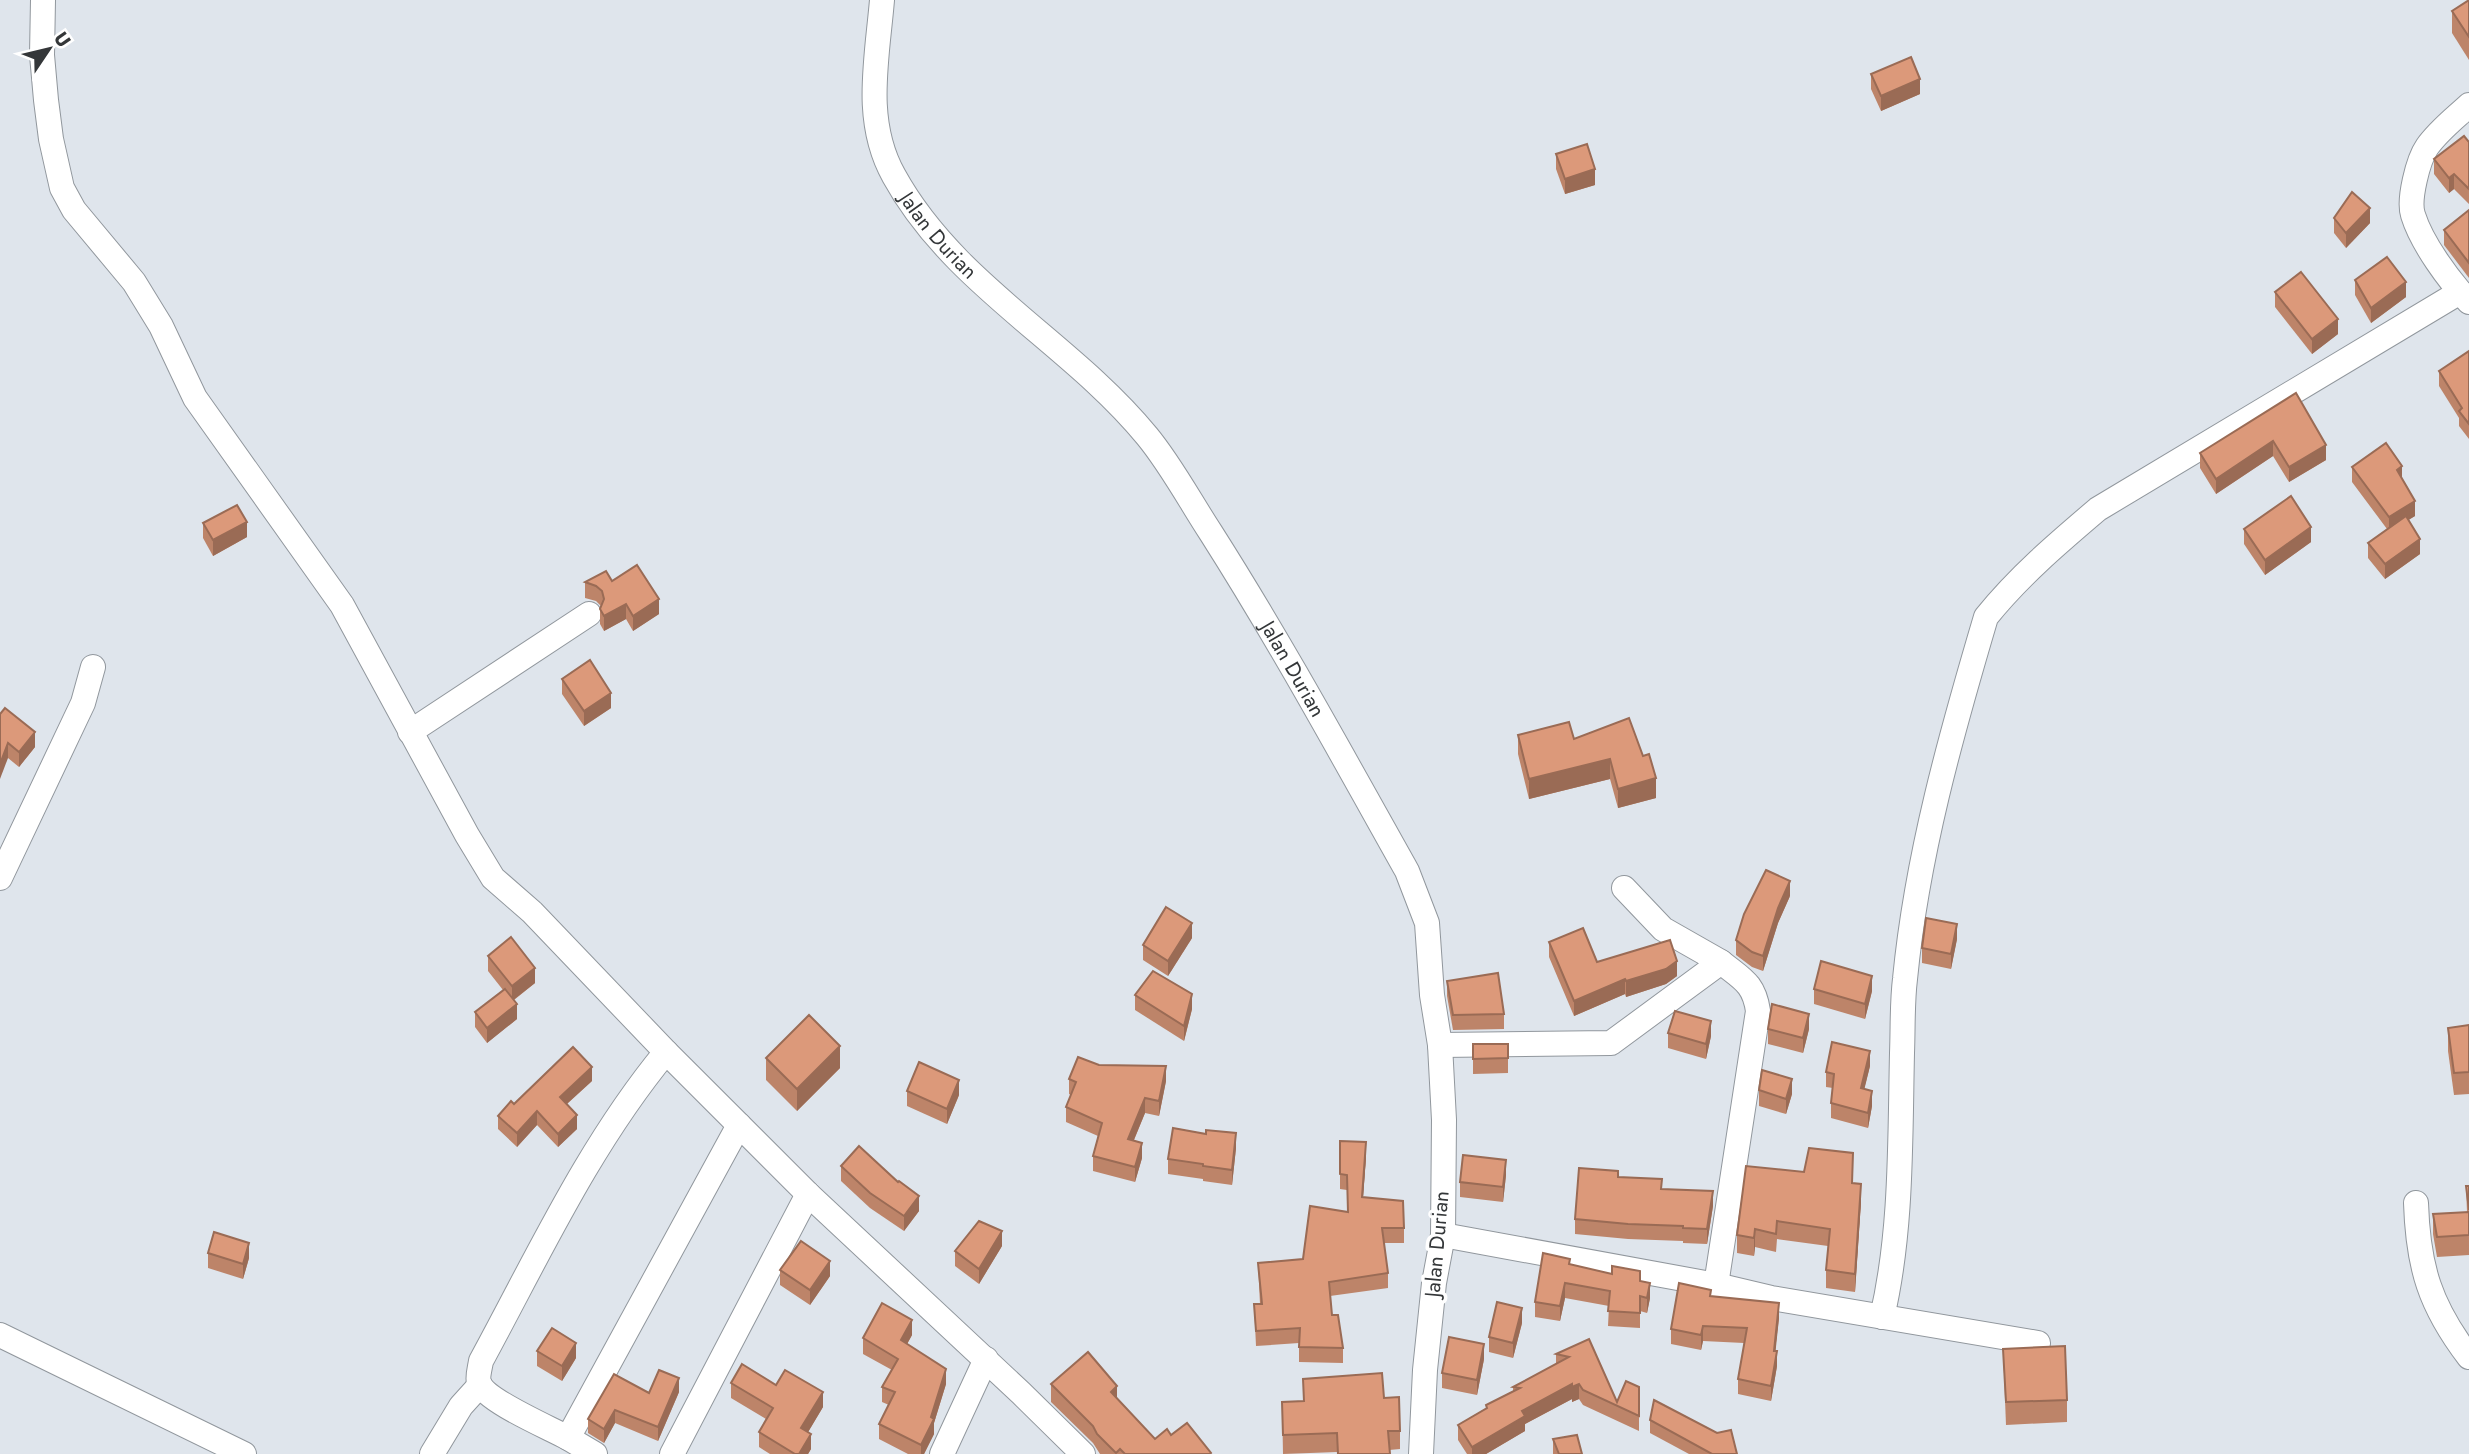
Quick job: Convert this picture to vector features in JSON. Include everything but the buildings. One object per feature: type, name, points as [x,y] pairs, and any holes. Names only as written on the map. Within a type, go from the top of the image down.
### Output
[{"type":"street","points":[[43,0],[42,55],[46,100],[62,188],[74,210],[134,282],[161,326],[195,398],[342,605],[493,878],[531,912],[808,1194],[986,1359],[1083,1454]]},
{"type":"street","name":"Jalan Durian","points":[[882,0],[874,111],[877,133],[893,175],[944,244],[991,292],[1067,354],[1102,387],[1148,437],[1259,608],[1408,871],[1427,923],[1432,995],[1440,1045],[1444,1120],[1443,1235],[1434,1283],[1420,1454]]},
{"type":"street","points":[[1882,1317],[1888,1290],[1895,1219],[1904,981],[1912,916],[1937,791],[1986,617],[2044,554],[2098,509],[2465,297],[2423,237],[2412,213],[2418,169],[2426,149],[2469,105]]},
{"type":"street","points":[[410,732],[589,614]]},
{"type":"street","points":[[0,878],[83,703],[93,667]]},
{"type":"street","points":[[1624,888],[1663,929],[1721,962],[1756,994],[1758,1011],[1716,1285]]},
{"type":"street","points":[[1440,1045],[1611,1043],[1721,962]]},
{"type":"street","points":[[595,1454],[507,1407],[488,1394],[480,1385],[478,1375],[481,1362],[583,1171],[635,1089],[666,1052]]},
{"type":"street","points":[[568,1438],[739,1125]]},
{"type":"street","points":[[672,1454],[808,1194]]},
{"type":"street","points":[[2416,1203],[2417,1232],[2425,1278],[2447,1328],[2469,1357]]},
{"type":"street","points":[[1443,1235],[1716,1285],[1771,1298],[2038,1343]]},
{"type":"street","points":[[0,1335],[244,1454]]},
{"type":"street","points":[[942,1454],[986,1359]]},
{"type":"street","points":[[432,1454],[461,1406],[480,1385]]}]
